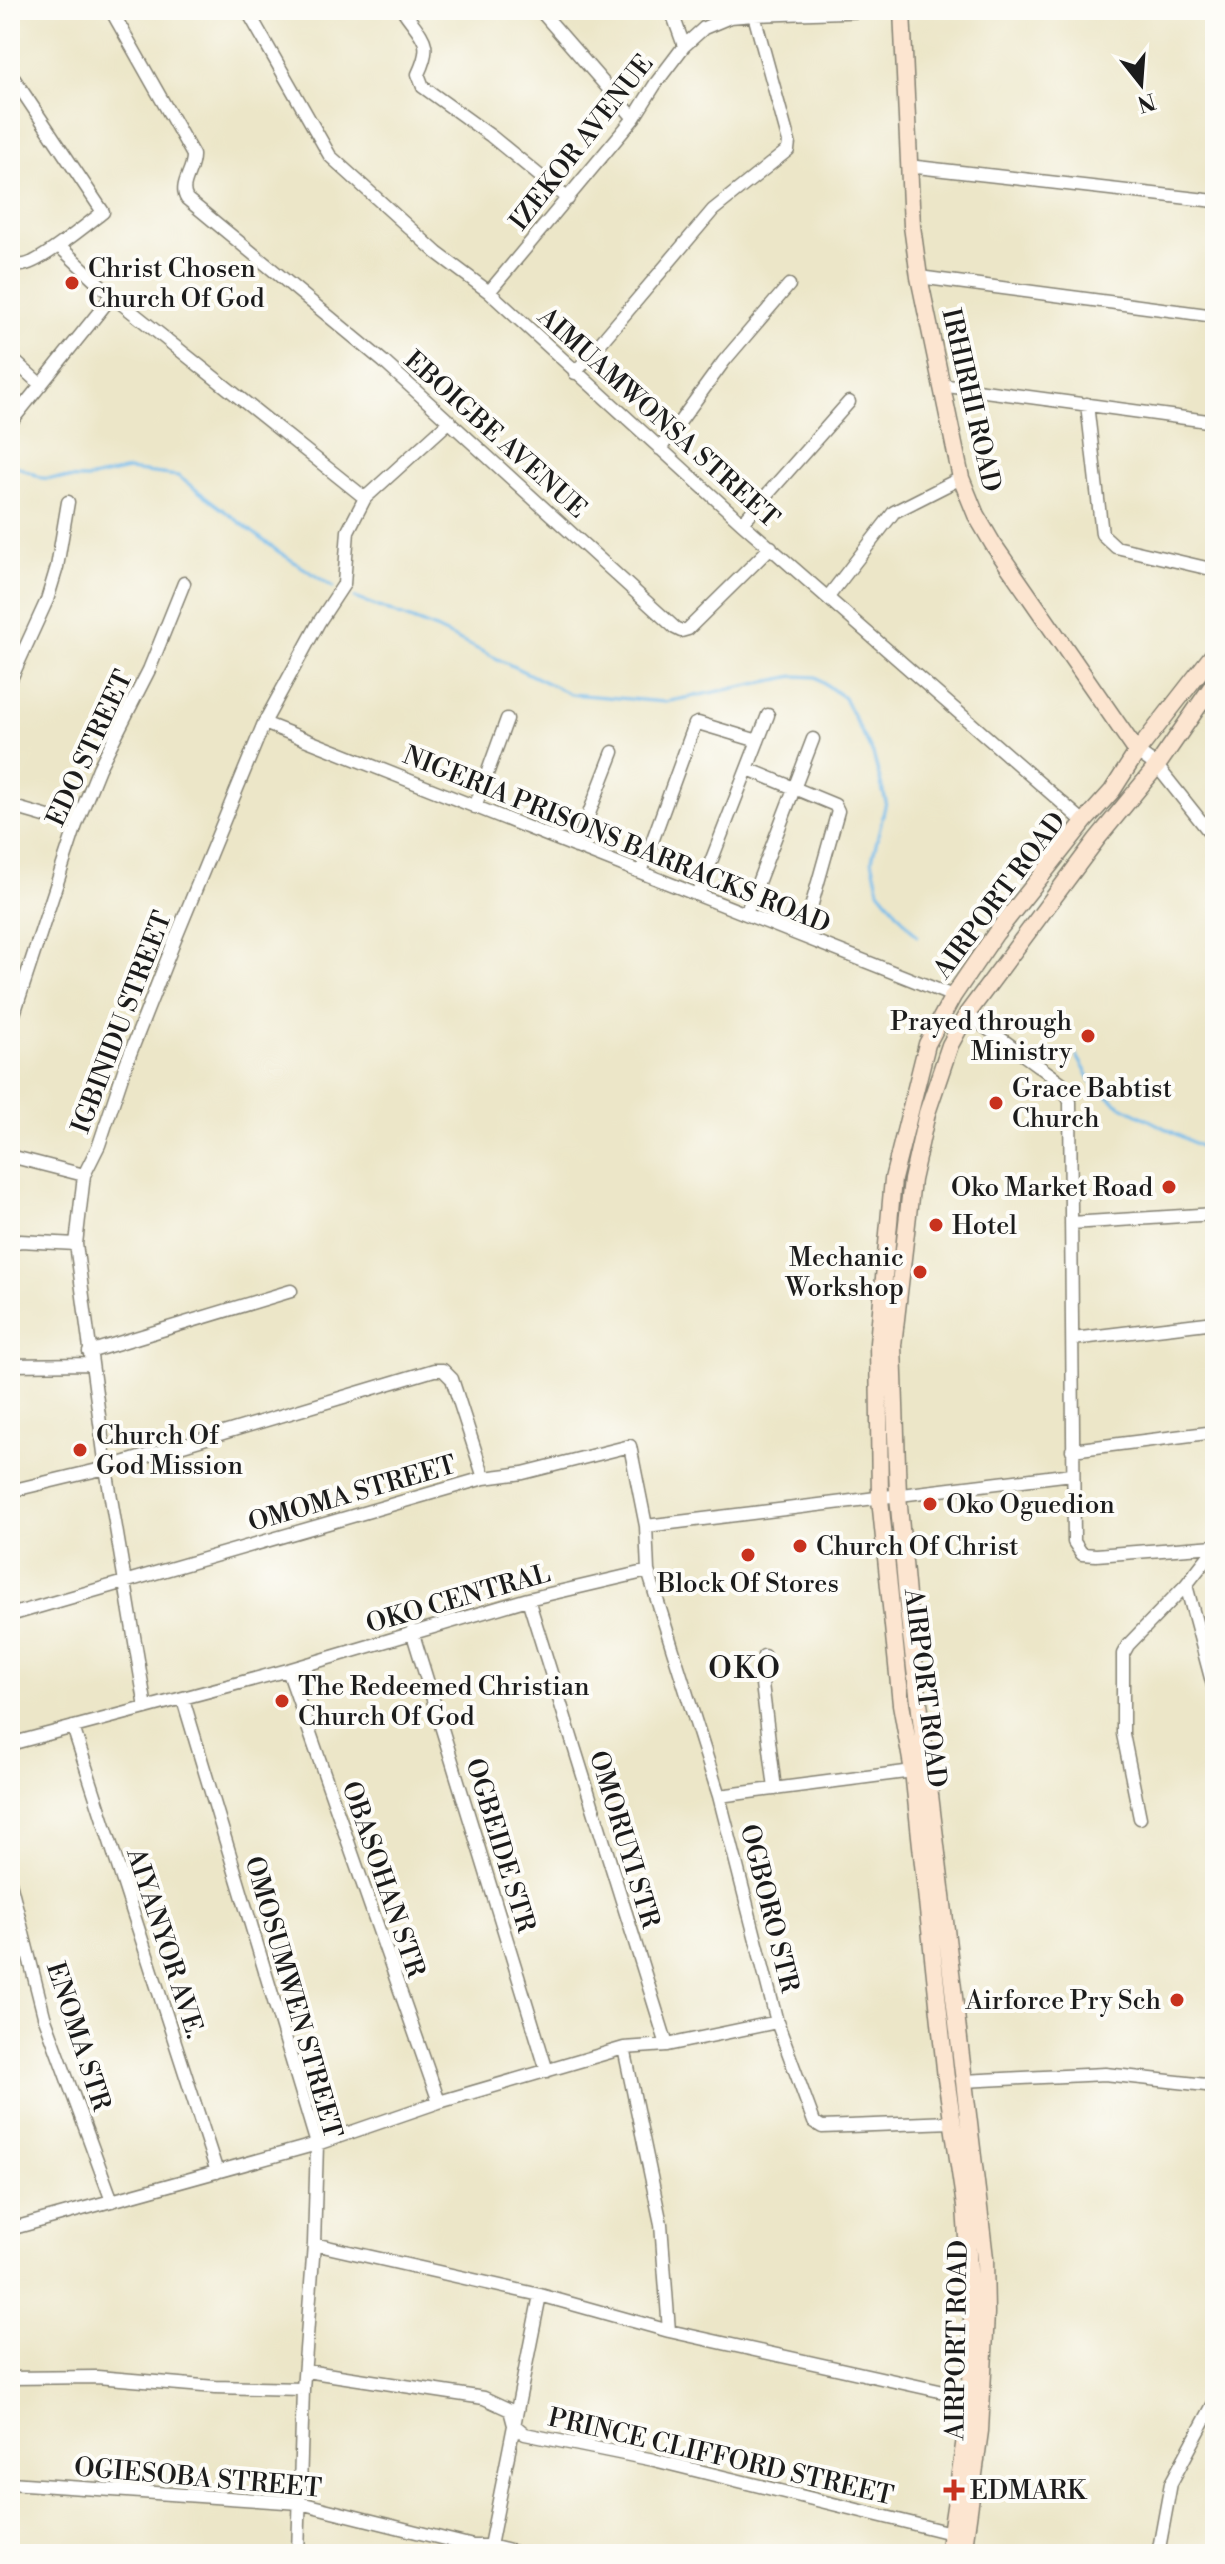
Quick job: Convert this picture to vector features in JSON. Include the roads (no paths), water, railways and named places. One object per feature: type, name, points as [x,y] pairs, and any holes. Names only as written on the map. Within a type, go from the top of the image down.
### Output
[{"type":"main road","name":"IRHIRHI ROAD","points":[[902,10],[912,226],[919,277],[961,478],[976,515],[993,544],[1137,752]]},
{"type":"main road","name":"AIRPORT ROAD","points":[[948,2554],[971,2398],[972,2318],[966,2219],[952,2122],[913,1771],[901,1704],[880,1499],[878,1343],[893,1179],[927,1044],[953,996],[996,933],[1112,791],[1137,752],[1215,652]]},
{"type":"main road","name":"AIRPORT ROAD","points":[[963,2554],[977,2465],[986,2313],[981,2206],[963,2081],[912,1646],[898,1495],[893,1345],[912,1180],[927,1113],[950,1045],[967,1014],[1097,839],[1157,766],[1215,682]]},
{"type":"street","name":"EBOIGBE AVENUE","points":[[111,10],[193,155],[184,193],[187,199],[384,362],[681,631],[688,629],[771,547]]},
{"type":"street","name":"AIMUAMWONSA STREET","points":[[247,10],[330,156],[437,253],[489,292],[742,523],[1084,822]]},
{"type":"street","points":[[403,10],[426,43],[427,55],[418,74],[423,87],[491,136],[568,199]]},
{"type":"street","points":[[540,10],[634,118]]},
{"type":"street","points":[[671,10],[684,46]]},
{"type":"street","name":"IZEKOR AVENUE","points":[[489,292],[634,118],[684,46],[704,28],[730,17],[902,10]]},
{"type":"street","points":[[575,373],[713,210],[788,150],[789,142],[754,15]]},
{"type":"street","points":[[10,73],[103,212],[59,246],[28,264],[22,266],[13,260]]},
{"type":"street","points":[[908,166],[1215,201]]},
{"type":"street","points":[[59,246],[112,296],[365,498]]},
{"type":"street","points":[[919,277],[1215,316]]},
{"type":"street","points":[[660,449],[724,361],[789,285]]},
{"type":"street","points":[[10,423],[112,296]]},
{"type":"street","points":[[10,357],[41,385]]},
{"type":"street","points":[[940,385],[1215,422]]},
{"type":"street","points":[[742,523],[849,402]]},
{"type":"street","points":[[1087,404],[1102,534],[1116,547],[1215,570]]},
{"type":"street","name":"IGBINIDU STREET","points":[[146,1708],[106,1468],[76,1244],[84,1175],[99,1145],[126,1064],[264,723],[319,622],[344,584],[348,531],[365,498],[450,421]]},
{"type":"street","points":[[828,597],[894,512],[961,478]]},
{"type":"street","points":[[10,681],[47,600],[57,567],[68,502]]},
{"type":"street","name":"EDO STREET","points":[[10,1026],[76,825],[99,768],[149,670],[184,583]]},
{"type":"street","points":[[698,895],[768,715]]},
{"type":"street","points":[[475,807],[507,719]]},
{"type":"street","name":"NIGERIA PRISONS BARRACKS ROAD","points":[[264,723],[953,996]]},
{"type":"street","points":[[641,872],[695,724],[758,741]]},
{"type":"street","points":[[746,914],[813,739]]},
{"type":"street","points":[[576,847],[613,752]]},
{"type":"street","points":[[1137,752],[1157,766],[1215,839]]},
{"type":"street","points":[[748,769],[835,805],[838,811],[803,936]]},
{"type":"street","points":[[10,806],[76,825]]},
{"type":"street","points":[[967,1014],[1062,1083],[1067,1092],[1074,1542],[1082,1554],[1096,1555],[1215,1547]]},
{"type":"street","points":[[10,1156],[84,1175]]},
{"type":"street","points":[[1071,1223],[1215,1214]]},
{"type":"street","points":[[10,1245],[20,1241],[76,1244]]},
{"type":"street","points":[[10,1365],[90,1358],[291,1291]]},
{"type":"street","points":[[1073,1339],[1215,1322]]},
{"type":"street","points":[[10,1491],[106,1468],[434,1370],[443,1370],[452,1379],[484,1478]]},
{"type":"street","points":[[1072,1450],[1215,1432]]},
{"type":"street","name":"OMOMA STREET","points":[[10,1615],[484,1478],[523,1473],[630,1446],[646,1526]]},
{"type":"street","points":[[648,1571],[646,1526],[1072,1474]]},
{"type":"street","points":[[1140,1818],[1123,1734],[1123,1654],[1186,1585],[1215,1547]]},
{"type":"street","name":"OKO CENTRAL","points":[[10,1744],[288,1670],[528,1599],[648,1571]]},
{"type":"street","name":"OGBORO STR","points":[[648,1571],[719,1796],[777,2022],[814,2122],[822,2127],[952,2122]]},
{"type":"street","points":[[1186,1585],[1215,1693]]},
{"type":"street","name":"OMORUYI STR","points":[[528,1599],[667,2045]]},
{"type":"street","name":"OGBEIDE STR","points":[[412,1631],[547,2071]]},
{"type":"street","points":[[764,1656],[762,1684],[775,1789]]},
{"type":"street","name":"OBASOHAN STR","points":[[288,1670],[439,2102]]},
{"type":"street","name":"OMOSUMWEN STREET","points":[[183,1699],[317,2144],[314,2244],[303,2389],[298,2554]]},
{"type":"street","name":"AIYANYOR AVE.","points":[[73,1727],[217,2172]]},
{"type":"street","points":[[719,1796],[913,1771]]},
{"type":"street","name":"ENOMA STR","points":[[10,1882],[44,2016],[112,2201]]},
{"type":"street","points":[[10,2229],[317,2144],[439,2102],[624,2048],[667,2045],[777,2022]]},
{"type":"street","points":[[624,2048],[661,2224],[669,2331]]},
{"type":"street","points":[[963,2081],[1105,2074],[1215,2086]]},
{"type":"street","points":[[314,2244],[540,2295],[669,2331],[971,2398]]},
{"type":"street","points":[[490,2546],[540,2295]]},
{"type":"street","name":"PRINCE CLIFFORD STREET","points":[[306,2371],[484,2398],[510,2410],[514,2425],[525,2434],[654,2460],[951,2533]]},
{"type":"street","points":[[10,2378],[97,2377],[215,2387],[303,2389]]},
{"type":"street","points":[[1158,2554],[1171,2483],[1215,2401]]},
{"type":"street","name":"OGIESOBA STREET","points":[[10,2483],[300,2503],[472,2550],[490,2546],[522,2554]]},
{"type":"waterway","points":[[10,463],[42,478],[87,479],[128,470],[178,476],[279,552],[333,587]]},
{"type":"waterway","points":[[355,598],[436,629],[570,694],[665,702],[795,676],[816,677],[844,698],[873,754],[886,802],[872,860],[879,890],[917,936]]},
{"type":"waterway","points":[[1077,1056],[1092,1082],[1116,1103],[1215,1154]]},
{"type":"place","name":"Christ Chosen Church Of God","points":[[72,283]]},
{"type":"place","name":"Prayed through Ministry","points":[[1088,1036]]},
{"type":"place","name":"Grace Babtist Church","points":[[996,1103]]},
{"type":"place","name":"Oko Market Road","points":[[1169,1187]]},
{"type":"place","name":"Hotel","points":[[936,1225]]},
{"type":"place","name":"Mechanic Workshop","points":[[920,1272]]},
{"type":"place","name":"Church Of God Mission","points":[[80,1450]]},
{"type":"place","name":"Oko Oguedion","points":[[930,1504]]},
{"type":"place","name":"Church Of Christ","points":[[800,1546]]},
{"type":"place","name":"Block Of Stores","points":[[748,1555]]},
{"type":"place","name":"The Redeemed Christian Church Of God","points":[[282,1701]]},
{"type":"place","name":"Airforce Pry Sch","points":[[1177,2000]]},
{"type":"place","name":"EDMARK","points":[[954,2490]]},
{"type":"district","name":"OKO","points":[[745,1668]]}]
